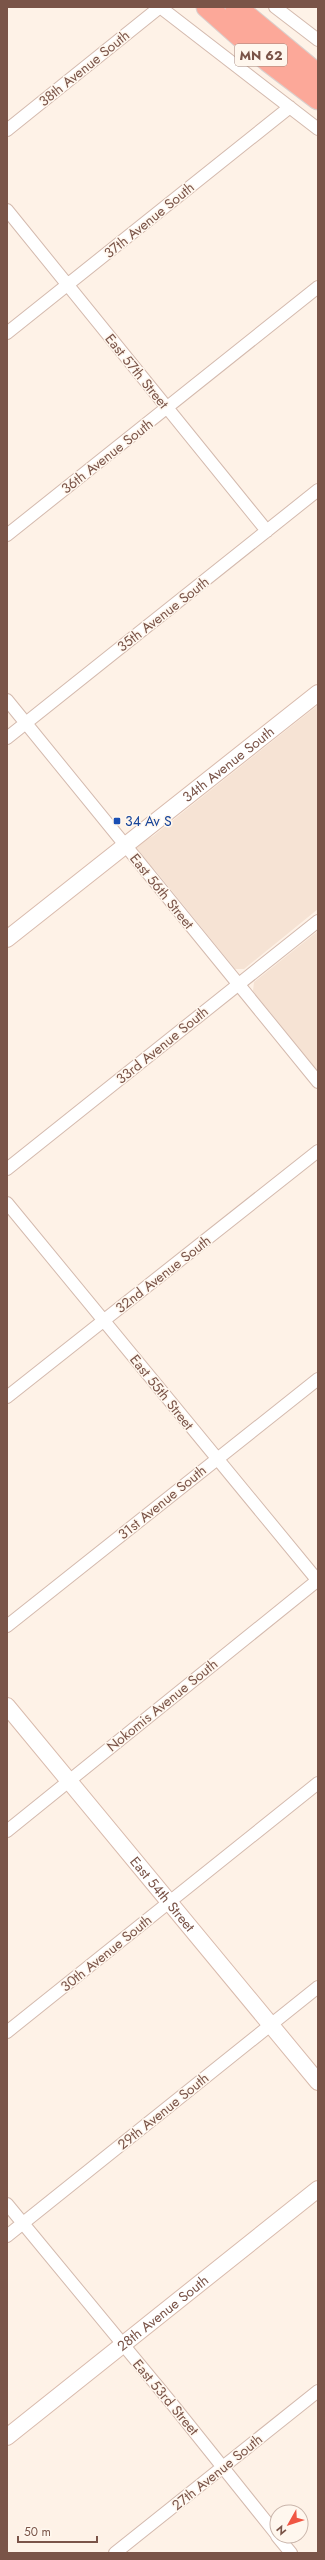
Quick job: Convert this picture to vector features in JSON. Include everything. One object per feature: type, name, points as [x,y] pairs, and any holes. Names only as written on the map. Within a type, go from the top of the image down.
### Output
[{"type":"highway","name":"MN 62","points":[[207,7],[268,61],[318,99]]},
{"type":"highway","name":"MN 62","points":[[236,7],[276,42],[318,75]]},
{"type":"highway","points":[[276,42],[318,70]]},
{"type":"street","points":[[160,7],[318,129]]},
{"type":"street","name":"38th Avenue South","points":[[7,130],[160,7]]},
{"type":"street","points":[[275,7],[318,40]]},
{"type":"street","name":"37th Avenue South","points":[[7,333],[290,107]]},
{"type":"street","name":"East 57th Street","points":[[7,210],[267,531]]},
{"type":"street","name":"36th Avenue South","points":[[7,535],[318,287]]},
{"type":"street","name":"35th Avenue South","points":[[7,738],[318,490]]},
{"type":"street","name":"34th Avenue South","points":[[7,939],[318,692]]},
{"type":"street","name":"East 56th Street","points":[[7,700],[318,1082]]},
{"type":"street","name":"33rd Avenue South","points":[[7,1169],[318,921]]},
{"type":"street","name":"32nd Avenue South","points":[[7,1397],[318,1151]]},
{"type":"street","name":"East 55th Street","points":[[7,1203],[318,1581]]},
{"type":"street","name":"31st Avenue South","points":[[7,1626],[318,1378]]},
{"type":"street","name":"Nokomis Avenue South","points":[[7,1831],[318,1581]]},
{"type":"street","name":"East 54th Street","points":[[7,1706],[318,2082]]},
{"type":"street","name":"30th Avenue South","points":[[7,2032],[318,1783]]},
{"type":"street","name":"29th Avenue South","points":[[7,2236],[318,1987]]},
{"type":"street","name":"28th Avenue South","points":[[7,2437],[318,2189]]},
{"type":"street","name":"East 53rd Street","points":[[7,2204],[223,2466],[269,2526]]},
{"type":"street","name":"27th Avenue South","points":[[115,2553],[318,2391]]},
{"type":"street","name":"East 53rd Street","points":[[284,2544],[292,2553]]},
{"type":"shaded area","points":[[318,705],[318,909],[244,969],[235,969],[155,870],[140,858],[135,850],[136,845],[153,836]]},
{"type":"shaded area","points":[[318,931],[318,1072],[253,991],[254,982]]},
{"type":"place","name":"34 Av S","points":[[117,821]]}]
